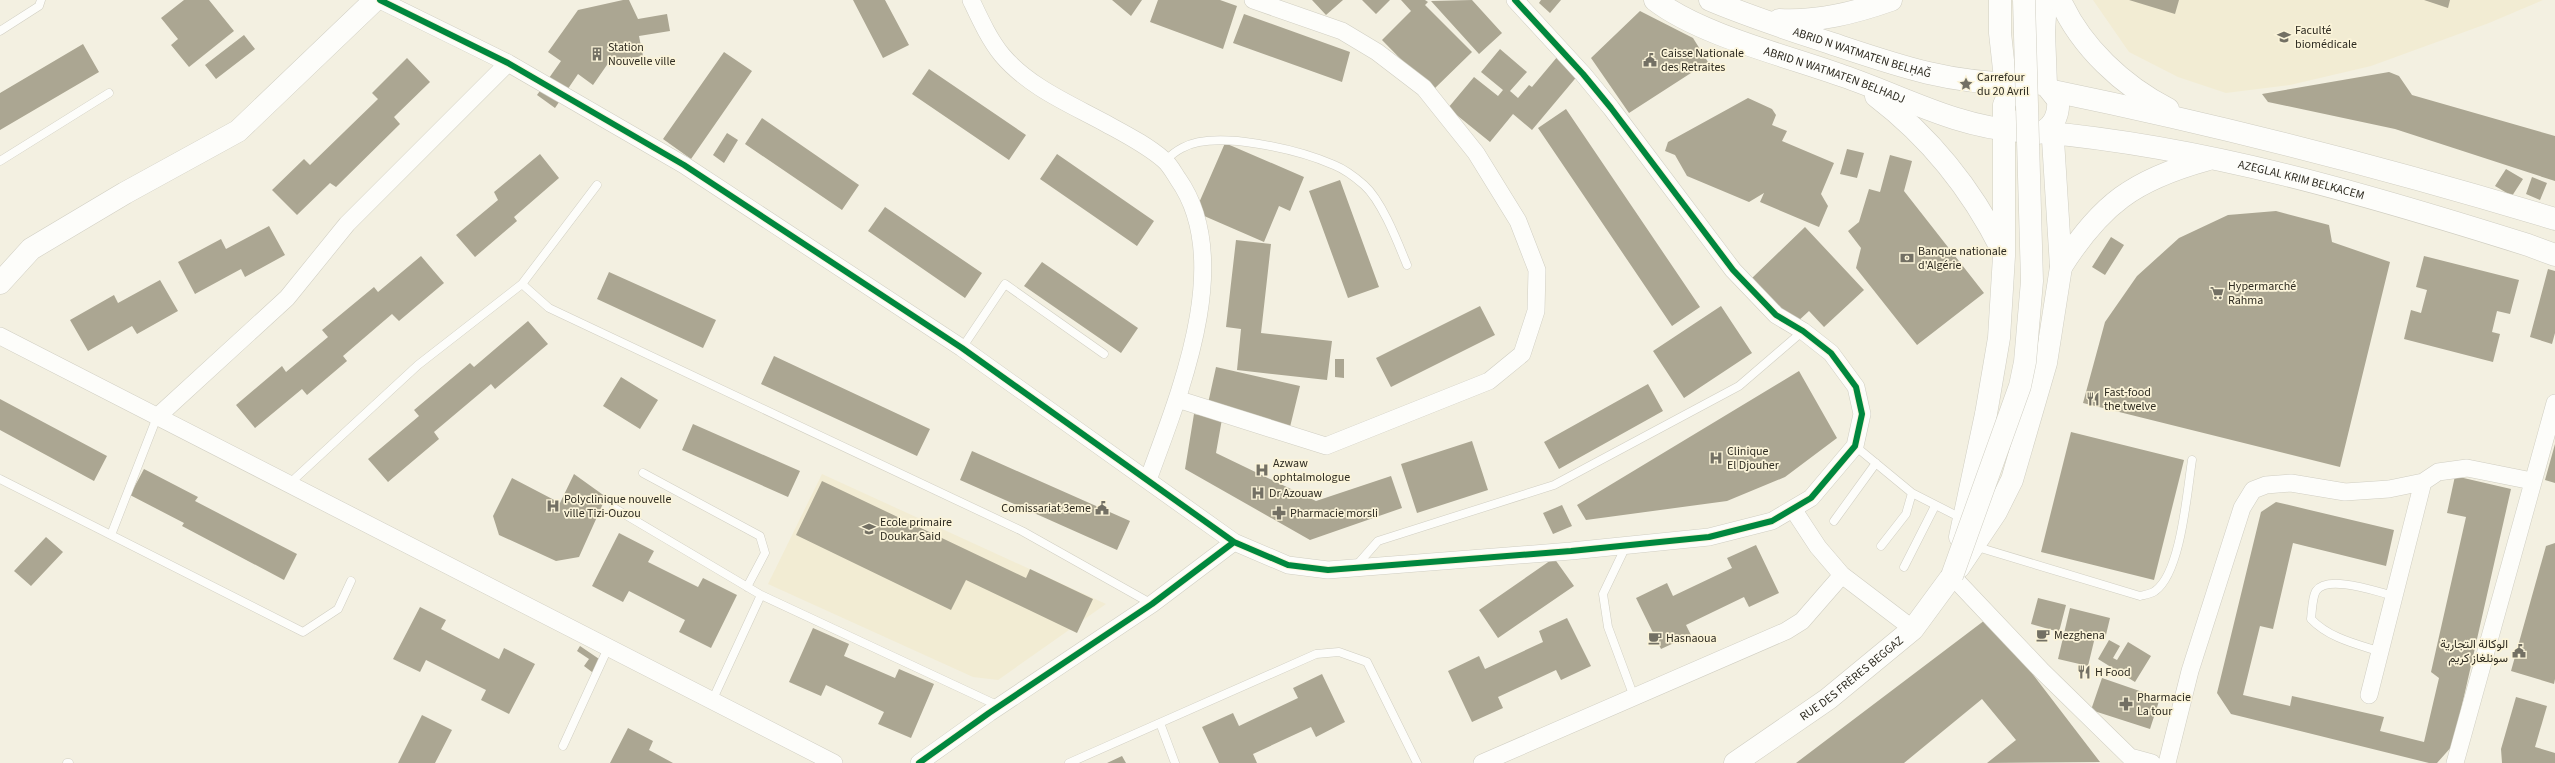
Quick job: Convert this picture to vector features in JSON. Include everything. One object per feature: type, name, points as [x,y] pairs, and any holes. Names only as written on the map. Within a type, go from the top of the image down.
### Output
[{"type":"main road","points":[[0,283],[31,249],[125,193],[238,131],[375,0]]},
{"type":"main road","name":"ABRID N WATMATEN BELHADJ","points":[[1655,0],[1703,26],[1844,76],[1958,121],[2023,115]]},
{"type":"main road","name":"ABRID N WATMATEN BELḤAǦ","points":[[1710,0],[1759,19],[1929,75],[1980,83],[2023,115]]},
{"type":"main road","points":[[1759,19],[1793,21],[1827,18],[1860,11],[1891,0]]},
{"type":"main road","points":[[2000,0],[2023,115],[2061,267]]},
{"type":"main road","points":[[1952,576],[2020,386],[2025,362],[2032,281],[2024,0]]},
{"type":"main road","points":[[2023,115],[2058,109],[2058,100],[2050,88],[2044,32],[2046,0]]},
{"type":"main road","points":[[2060,0],[2089,45],[2118,76],[2152,100],[2189,119]]},
{"type":"main road","points":[[1844,76],[1902,116],[1950,166],[1982,212],[2004,256]]},
{"type":"main road","points":[[1952,576],[1986,414],[1999,338],[2004,256],[2028,80],[2050,88],[2189,119],[2360,163],[2555,220]]},
{"type":"main road","name":"AZEGLAL KRIM BELKACEM","points":[[2023,115],[2211,159],[2285,174],[2362,193],[2528,244],[2555,255]]},
{"type":"main road","points":[[2061,267],[2081,235],[2108,207],[2140,184],[2175,169],[2211,159]]},
{"type":"main road","name":"RUE DES FRÈRES BEGGAZ","points":[[1735,763],[1828,699],[1913,629],[1996,512],[2012,480],[2046,363],[2061,267]]},
{"type":"street","points":[[380,0],[508,63],[684,165],[962,348],[1234,542],[1288,566],[1328,570],[1627,545],[1709,537],[1772,521],[1811,498],[1855,446],[1862,414],[1856,388],[1831,353],[1802,331],[1776,315],[1733,270],[1611,108],[1583,74],[1515,0]]},
{"type":"street","points":[[971,0],[991,40],[1016,69],[1031,82],[1125,134],[1165,161],[1188,192],[1201,232],[1203,272],[1188,367],[1148,480]]},
{"type":"street","points":[[1177,399],[1326,446],[1489,381],[1522,354],[1536,311],[1537,270],[1518,221],[1476,153],[1424,88],[1377,52],[1342,31],[1253,0]]},
{"type":"street","points":[[157,417],[287,298],[347,224],[508,63]]},
{"type":"street","points":[[0,336],[834,763]]},
{"type":"street","points":[[2455,763],[2555,403]]},
{"type":"street","points":[[2167,763],[2190,671],[2242,508],[2253,490],[2266,485],[2291,483],[2345,492],[2389,490],[2423,482],[2438,472],[2467,468],[2532,482]]},
{"type":"street","points":[[2369,695],[2396,596],[2423,482]]},
{"type":"street","points":[[1793,509],[1818,547],[1842,575],[1913,629]]},
{"type":"street","points":[[919,763],[999,706],[1152,604],[1234,542]]},
{"type":"street","points":[[1482,763],[1786,631],[1802,621],[1842,575]]},
{"type":"street","points":[[1952,576],[2126,760],[2152,763]]},
{"type":"lane","points":[[0,31],[39,6],[41,0]]},
{"type":"lane","points":[[0,161],[109,93]]},
{"type":"lane","points":[[1165,161],[1182,147],[1211,140],[1258,144],[1304,153],[1335,165],[1365,186],[1392,227],[1407,265]]},
{"type":"lane","points":[[289,484],[418,365],[522,284],[597,185]]},
{"type":"lane","points":[[522,284],[549,308],[1022,531],[1152,604]]},
{"type":"lane","points":[[962,348],[1005,284],[1104,354]]},
{"type":"lane","points":[[1354,568],[1378,541],[1554,485],[1739,386],[1802,331]]},
{"type":"lane","points":[[111,535],[157,417]]},
{"type":"lane","points":[[1855,446],[1912,493],[1963,519]]},
{"type":"lane","points":[[1973,546],[2140,596],[2155,592],[2166,578],[2175,561],[2192,460]]},
{"type":"lane","points":[[1834,521],[1876,462]]},
{"type":"lane","points":[[643,473],[760,536],[764,553],[747,588]]},
{"type":"lane","points":[[0,478],[303,632],[338,609],[352,581]]},
{"type":"lane","points":[[1881,546],[1906,514],[1912,493]]},
{"type":"lane","points":[[1904,567],[1935,506]]},
{"type":"lane","points":[[614,508],[747,588],[999,706]]},
{"type":"lane","points":[[1627,545],[1603,594],[1608,627],[1634,697]]},
{"type":"lane","points":[[2381,652],[2339,638],[2319,628],[2311,618],[2316,592],[2323,585],[2336,582],[2396,596]]},
{"type":"lane","points":[[712,701],[761,595]]},
{"type":"lane","points":[[563,746],[608,648]]},
{"type":"lane","points":[[1069,763],[1316,654],[1339,652],[1367,662],[1417,763]]},
{"type":"lane","points":[[1160,723],[1175,763]]},
{"type":"shaded area","name":"Faculté biomédicale","points":[[2093,0],[2543,0],[2489,23],[2371,66],[2290,85],[2226,93],[2178,77],[2129,52]]},
{"type":"shaded area","name":"Ecole primaire Doukar Said","points":[[822,474],[1106,604],[998,680],[973,677],[768,584]]},
{"type":"building","points":[[184,0],[209,0],[234,31],[189,67],[171,45],[178,39],[161,18]]},
{"type":"building","name":"Station Nouvelle ville","points":[[629,0],[638,19],[667,14],[670,31],[639,36],[643,56],[609,62],[593,85],[578,74],[555,108],[537,95],[561,61],[548,52],[578,10]]},
{"type":"building","points":[[853,0],[885,0],[909,45],[883,58]]},
{"type":"building","points":[[1112,0],[1142,0],[1131,16]]},
{"type":"building","points":[[1158,0],[1220,0],[1237,6],[1223,49],[1150,22]]},
{"type":"building","points":[[1312,0],[1343,0],[1326,15]]},
{"type":"building","points":[[1362,0],[1390,0],[1376,14]]},
{"type":"building","points":[[1401,0],[1425,0],[1428,2],[1425,5],[1472,52],[1432,91],[1382,40],[1411,11]]},
{"type":"building","points":[[1472,0],[1502,33],[1479,54],[1431,1]]},
{"type":"building","points":[[1541,0],[1561,0],[1550,13],[1539,3]]},
{"type":"building","points":[[2129,0],[2179,0],[2175,14]]},
{"type":"building","points":[[2424,0],[2450,0],[2448,8]]},
{"type":"building","name":"Caisse Nationale des Retraites","points":[[1640,11],[1693,38],[1708,62],[1629,113],[1591,58]]},
{"type":"building","points":[[1244,14],[1350,52],[1342,82],[1233,43]]},
{"type":"building","points":[[244,35],[255,49],[216,79],[205,65]]},
{"type":"building","points":[[83,44],[99,72],[0,130],[0,93]]},
{"type":"building","points":[[1500,49],[1527,72],[1510,91],[1518,98],[1529,85],[1532,87],[1558,56],[1579,74],[1532,130],[1513,114],[1490,142],[1448,108],[1474,77],[1498,96],[1503,90],[1481,72]]},
{"type":"building","points":[[724,52],[752,71],[691,159],[663,139]]},
{"type":"building","points":[[407,58],[430,82],[394,117],[400,124],[336,187],[330,183],[297,215],[272,190],[304,159],[310,165],[378,99],[372,93]]},
{"type":"building","points":[[929,69],[1026,135],[1009,160],[912,94]]},
{"type":"building","points":[[2389,72],[2399,76],[2412,95],[2555,136],[2555,181],[2395,129],[2268,102],[2262,94]]},
{"type":"building","points":[[1748,98],[1772,109],[1776,115],[1772,125],[1787,131],[1782,141],[1834,163],[1821,194],[1828,206],[1819,227],[1760,202],[1764,193],[1749,202],[1687,176],[1675,155],[1665,151],[1668,142]]},
{"type":"building","points":[[1566,109],[1700,307],[1672,326],[1538,128]]},
{"type":"building","points":[[762,118],[859,185],[842,210],[745,144]]},
{"type":"building","points":[[727,133],[738,140],[724,163],[713,155]]},
{"type":"building","points":[[1225,143],[1304,177],[1290,211],[1279,206],[1264,242],[1195,212]]},
{"type":"building","points":[[1847,149],[1864,153],[1857,178],[1840,174]]},
{"type":"building","points":[[540,154],[559,178],[514,217],[517,221],[475,257],[456,235],[498,200],[494,192]]},
{"type":"building","points":[[1057,154],[1154,221],[1137,246],[1040,179]]},
{"type":"building","name":"Banque nationale d'Algérie","points":[[1890,155],[1912,161],[1904,191],[1984,293],[1917,345],[1856,268],[1861,248],[1848,231],[1859,222],[1869,189],[1880,192]]},
{"type":"building","points":[[2506,169],[2523,179],[2512,196],[2495,186]]},
{"type":"building","points":[[2532,177],[2547,183],[2540,200],[2526,194]]},
{"type":"building","points":[[1340,180],[1379,287],[1348,298],[1309,191]]},
{"type":"building","points":[[885,207],[982,273],[965,298],[868,231]]},
{"type":"building","points":[[2276,211],[2329,225],[2332,242],[2390,262],[2340,467],[2083,403],[2105,322],[2137,276],[2179,238],[2228,215]]},
{"type":"building","points":[[269,226],[285,255],[245,277],[241,269],[195,294],[178,262],[221,239],[226,249]]},
{"type":"building","points":[[1805,227],[1864,290],[1824,327],[1809,311],[1796,323],[1752,278]]},
{"type":"building","points":[[2111,237],[2124,245],[2105,275],[2092,267]]},
{"type":"building","points":[[1236,240],[1271,244],[1261,333],[1332,341],[1327,380],[1237,370],[1241,329],[1226,327]]},
{"type":"building","points":[[421,256],[444,283],[399,321],[392,314],[343,356],[347,361],[307,395],[302,389],[255,428],[236,405],[282,366],[286,372],[328,337],[322,330],[374,287],[378,292]]},
{"type":"building","points":[[2424,256],[2519,280],[2510,314],[2497,311],[2492,332],[2500,334],[2493,362],[2404,339],[2411,310],[2421,313],[2427,290],[2416,287]]},
{"type":"building","points":[[1042,262],[1138,328],[1121,353],[1024,286]]},
{"type":"building","points":[[2548,269],[2555,271],[2555,333],[2552,344],[2530,337]]},
{"type":"building","points":[[609,272],[716,320],[703,348],[597,299]]},
{"type":"building","points":[[160,280],[178,311],[137,334],[132,326],[88,351],[70,320],[114,295],[118,303]]},
{"type":"building","points":[[1480,306],[1495,335],[1391,387],[1376,358]]},
{"type":"building","points":[[1721,306],[1752,353],[1684,398],[1653,351]]},
{"type":"building","points":[[528,321],[548,344],[495,389],[491,384],[434,432],[439,439],[388,482],[368,459],[419,416],[414,410],[470,363],[474,367]]},
{"type":"building","points":[[774,356],[930,429],[917,456],[761,384]]},
{"type":"building","points":[[1335,359],[1344,359],[1344,378],[1335,377]]},
{"type":"building","points":[[1216,367],[1300,386],[1290,427],[1207,408]]},
{"type":"building","points":[[1799,371],[1837,438],[1785,477],[1727,501],[1586,520],[1577,505]]},
{"type":"building","points":[[621,377],[658,400],[640,429],[603,406]]},
{"type":"building","points":[[1648,384],[1663,411],[1559,469],[1544,442]]},
{"type":"building","points":[[0,399],[107,456],[94,481],[0,430]]},
{"type":"building","points":[[1194,414],[1222,419],[1216,453],[1316,501],[1391,476],[1402,508],[1310,540],[1185,469]]},
{"type":"building","points":[[693,424],[800,471],[788,497],[682,450]]},
{"type":"building","points":[[2071,432],[2184,460],[2154,580],[2041,552]]},
{"type":"building","points":[[1472,441],[1488,490],[1417,513],[1401,464]]},
{"type":"building","points":[[2555,444],[2555,483],[2545,480]]},
{"type":"building","points":[[972,451],[1130,521],[1117,550],[960,480]]},
{"type":"building","points":[[144,469],[198,497],[195,501],[297,554],[284,580],[182,526],[184,523],[130,495]]},
{"type":"building","points":[[574,474],[606,497],[579,557],[556,561],[499,535],[493,516],[512,478],[560,503]]},
{"type":"building","points":[[2455,476],[2511,489],[2453,745],[2437,763],[2429,763],[2231,714],[2217,693],[2261,512],[2276,502],[2394,530],[2386,566],[2293,543],[2273,629],[2260,626],[2243,695],[2290,706],[2292,696],[2384,717],[2380,731],[2424,742],[2439,678],[2431,672],[2466,517],[2447,513]]},
{"type":"building","points":[[822,481],[1026,578],[1030,569],[1093,599],[1077,633],[966,580],[951,610],[796,535]]},
{"type":"building","points":[[1562,505],[1572,526],[1553,534],[1543,513]]},
{"type":"building","points":[[619,533],[654,551],[648,562],[698,587],[703,578],[737,595],[711,648],[679,632],[685,620],[629,591],[623,602],[592,586]]},
{"type":"building","points":[[46,537],[63,552],[31,586],[14,571]]},
{"type":"building","points":[[2555,543],[2554,684],[2511,671],[2546,546]]},
{"type":"building","points":[[1756,545],[1779,593],[1749,607],[1744,597],[1686,625],[1691,635],[1661,649],[1636,598],[1667,583],[1673,596],[1732,568],[1727,558]]},
{"type":"building","points":[[1554,558],[1574,586],[1498,638],[1479,610]]},
{"type":"building","points":[[2038,598],[2066,605],[2059,632],[2031,624]]},
{"type":"building","points":[[420,607],[446,620],[441,629],[499,659],[504,648],[535,664],[509,714],[481,700],[486,690],[426,660],[420,672],[393,659]]},
{"type":"building","points":[[2070,608],[2110,618],[2105,639],[2095,637],[2088,666],[2058,659]]},
{"type":"building","points":[[1989,617],[2100,762],[1987,763],[2016,740],[1982,699],[1904,763],[1796,763]]},
{"type":"building","points":[[1567,618],[1591,666],[1561,680],[1556,670],[1498,697],[1503,708],[1472,722],[1448,671],[1479,656],[1485,669],[1543,642],[1539,631]]},
{"type":"building","points":[[813,628],[849,644],[844,656],[895,678],[899,669],[934,684],[911,738],[878,724],[884,712],[826,685],[821,696],[789,682]]},
{"type":"building","points":[[2109,640],[2120,646],[2113,658],[2117,660],[2128,642],[2151,656],[2135,682],[2098,659]]},
{"type":"building","points":[[580,646],[605,663],[596,675],[584,666],[589,659],[577,651]]},
{"type":"building","points":[[1322,674],[1345,722],[1316,737],[1311,727],[1253,754],[1257,763],[1219,763],[1202,727],[1233,713],[1239,726],[1298,698],[1293,688]]},
{"type":"building","name":"Pharmacie La tour","points":[[2102,678],[2160,698],[2150,729],[2091,710]]},
{"type":"building","points":[[2516,697],[2547,706],[2535,747],[2555,753],[2555,763],[2502,763],[2501,749]]},
{"type":"building","points":[[422,715],[452,730],[435,763],[398,763]]},
{"type":"building","points":[[628,728],[653,741],[649,750],[673,763],[610,763]]},
{"type":"building","points":[[1122,756],[1126,763],[1107,763]]},
{"type":"cycle path","points":[[380,0],[508,63],[684,165],[962,348],[1234,542]]},
{"type":"cycle path","points":[[919,763],[989,713],[1152,604],[1234,542],[1288,565],[1328,570],[1571,551],[1709,537],[1772,521],[1811,498],[1855,446],[1862,414],[1856,387],[1831,353],[1803,331],[1776,315],[1733,270],[1611,108],[1583,74],[1515,0]]},
{"type":"place","name":"Faculté biomédicale","points":[[2284,37]]},
{"type":"place","name":"Station Nouvelle ville","points":[[597,54]]},
{"type":"place","name":"Caisse Nationale des Retraites","points":[[1650,60]]},
{"type":"place","name":"Carrefour du 20 Avril","points":[[1966,84]]},
{"type":"place","name":"Banque nationale d'Algérie","points":[[1907,258]]},
{"type":"place","name":"Hypermarché Rahma","points":[[2217,293]]},
{"type":"place","name":"Fast-food the twelve","points":[[2093,399]]},
{"type":"place","name":"Clinique El Djouher","points":[[1716,458]]},
{"type":"place","name":"Azwaw ophtalmologue","points":[[1262,470]]},
{"type":"place","name":"Dr Azouaw","points":[[1258,493]]},
{"type":"place","name":"Polyclinique nouvelle ville Tizi-Ouzou","points":[[553,506]]},
{"type":"place","name":"Comissariat 3eme","points":[[1102,508]]},
{"type":"place","name":"Pharmacie morsli","points":[[1279,513]]},
{"type":"place","name":"Ecole primaire Doukar Said","points":[[869,529]]},
{"type":"place","name":"Mezghena","points":[[2043,635]]},
{"type":"place","name":"Hasnaoua","points":[[1655,638]]},
{"type":"place","name":"الوكالة التجارية سونلغاز كريم","points":[[2519,651]]},
{"type":"place","name":"H Food","points":[[2084,672]]},
{"type":"place","name":"Pharmacie La tour","points":[[2126,704]]}]
